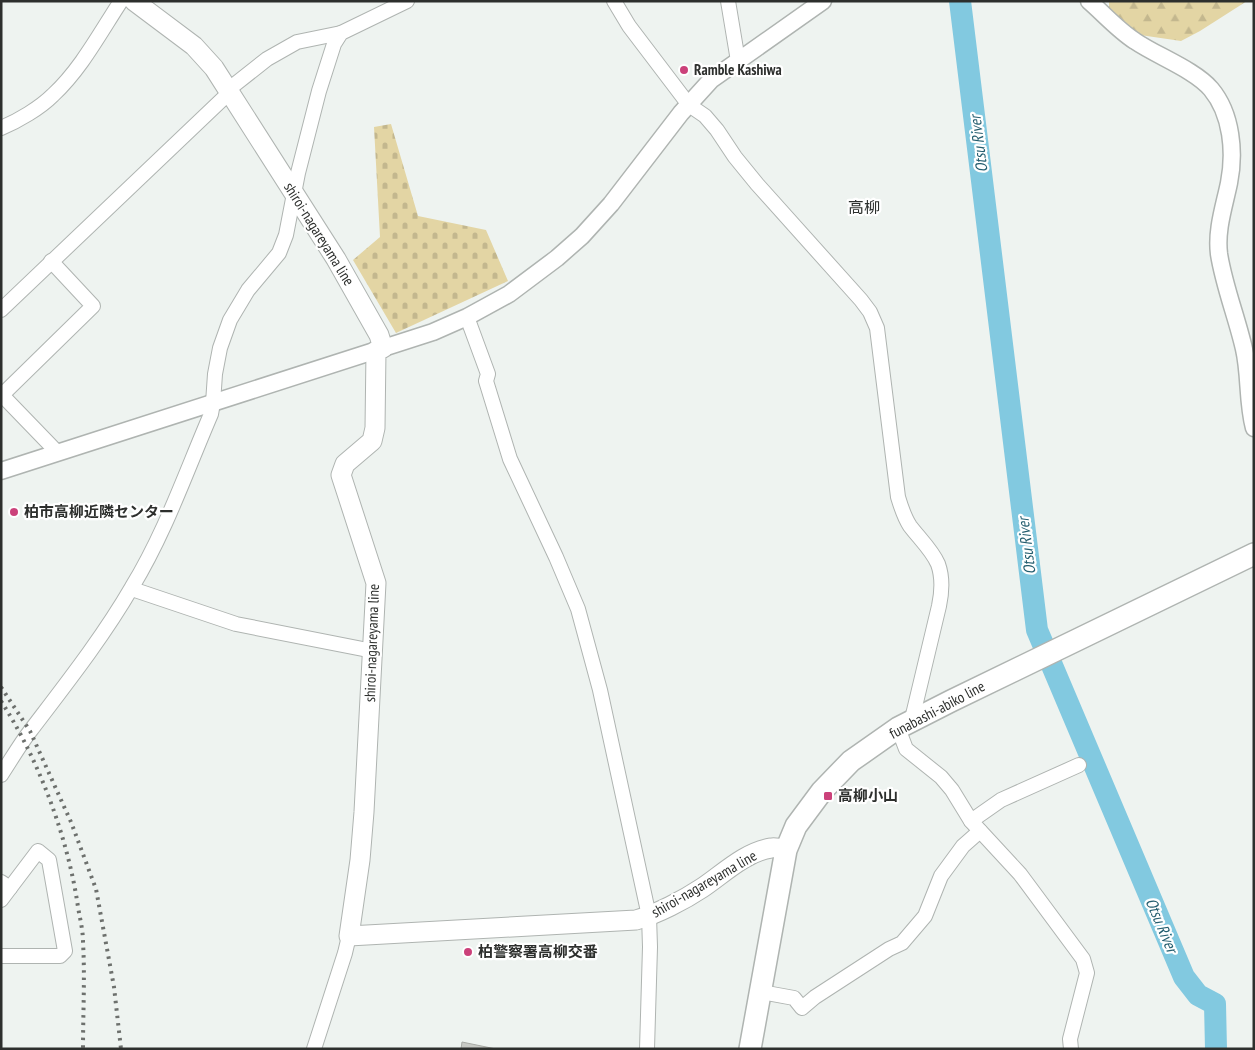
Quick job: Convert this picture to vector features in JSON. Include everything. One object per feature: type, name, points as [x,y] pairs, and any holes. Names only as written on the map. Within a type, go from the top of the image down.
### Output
[{"type":"main road","name":"shiroi-nagareyama line","points":[[134,1],[194,46],[214,68],[230,90],[336,259],[379,335],[383,348],[376,351],[375,428],[372,441],[345,464],[341,475],[376,583],[361,851],[349,936],[636,920],[649,916],[700,889],[755,853],[773,848],[786,850]]},
{"type":"main road","name":"funabashi-abiko line","points":[[750,1049],[786,850],[796,826],[822,791],[851,761],[905,724],[1254,554]]},
{"type":"street","points":[[1,128],[14,123],[60,89],[121,1]]},
{"type":"street","points":[[1,310],[230,90],[267,59],[297,42],[341,33],[407,1]]},
{"type":"street","points":[[614,1],[629,26],[689,104],[705,116],[756,184],[861,300],[870,312],[877,328],[898,497],[903,514],[937,563],[941,576],[942,591],[939,606],[905,724],[906,749],[941,778],[952,790],[976,826],[1020,874],[1083,958],[1087,973],[1070,1039],[1071,1049]]},
{"type":"street","points":[[728,1],[738,61]]},
{"type":"street","points":[[1,471],[433,332],[467,317],[509,294],[582,236],[611,204],[689,104],[711,80],[823,1]]},
{"type":"street","points":[[1089,1],[1134,40],[1200,79],[1211,89],[1220,102],[1227,119],[1232,146],[1230,174],[1219,236],[1219,254],[1249,350],[1250,414],[1254,428]]},
{"type":"street","points":[[1,774],[132,588],[154,548],[211,414],[220,348],[230,320],[248,290],[279,253],[286,235],[298,173],[325,69],[334,44],[341,33]]},
{"type":"street","points":[[51,261],[93,306],[2,395],[58,453]]},
{"type":"street","points":[[467,317],[488,374],[486,381],[510,459],[578,609],[600,690],[649,916],[647,1049]]},
{"type":"street","points":[[132,588],[236,624],[372,652]]},
{"type":"street","points":[[761,992],[794,998],[802,1008],[815,997],[889,949],[902,943],[925,916],[941,876],[976,826],[1001,800],[1080,765]]},
{"type":"street","points":[[1,900],[6,885],[38,851],[49,860],[65,951],[60,956],[1,956]]},
{"type":"street","points":[[314,1049],[349,936]]},
{"type":"green space","points":[[1109,1],[1247,1],[1181,41],[1140,35],[1109,8]]},
{"type":"green space","points":[[391,124],[418,216],[486,230],[508,281],[396,333],[353,260],[380,237],[374,127]]},
{"type":"building","points":[[462,1042],[496,1049],[461,1049]]},
{"type":"waterway","name":"Otsu River","points":[[960,1],[1037,630],[1184,977],[1198,995],[1215,1004],[1216,1049]]},
{"type":"railway","points":[[1,687],[30,731],[71,822],[96,889],[114,987],[121,1049]]},
{"type":"railway","points":[[1,701],[28,748],[50,800],[67,854],[83,938],[83,1049]]},
{"type":"place","name":"Ramble Kashiwa","points":[[684,70]]},
{"type":"place","name":"柏市高柳近隣センター","points":[[14,512]]},
{"type":"place","name":"高柳小山","points":[[828,796]]},
{"type":"place","name":"柏警察署高柳交番","points":[[468,952]]},
{"type":"district","name":"高柳","points":[[864,207]]}]
